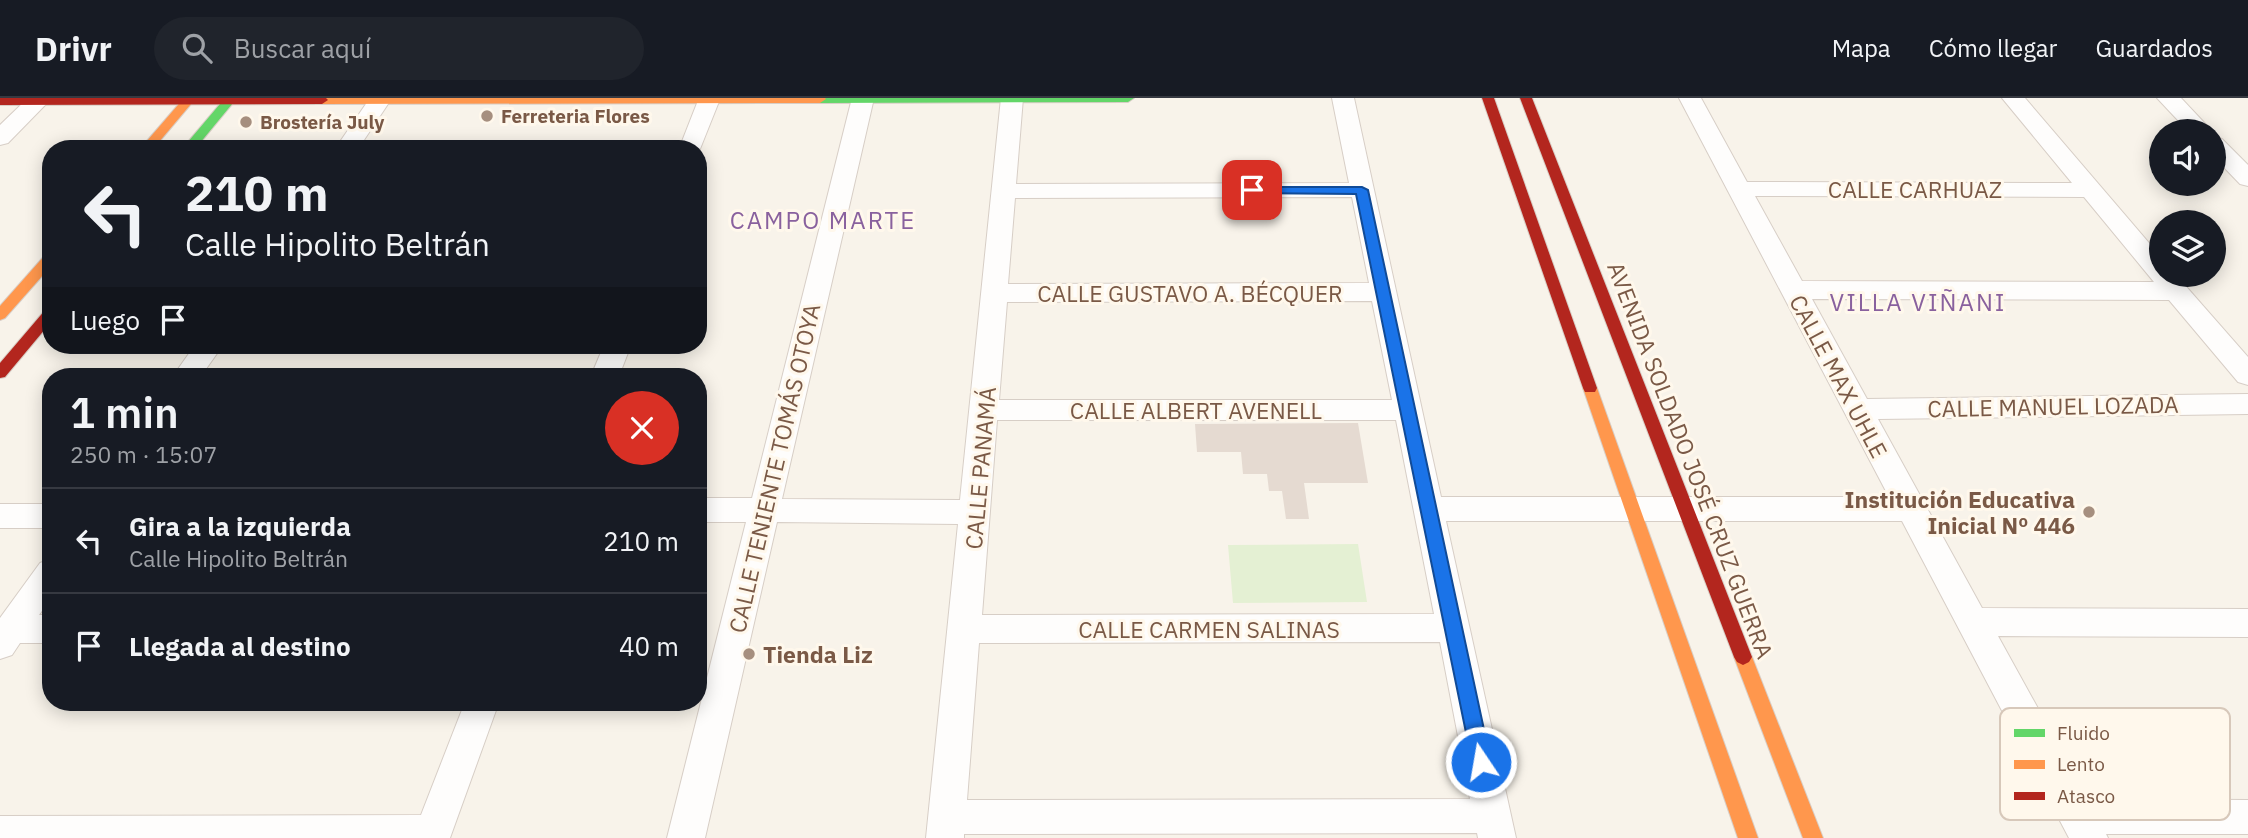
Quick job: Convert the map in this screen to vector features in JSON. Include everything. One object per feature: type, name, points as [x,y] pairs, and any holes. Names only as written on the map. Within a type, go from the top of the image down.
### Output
[{"type":"street","name":"CALLE TENIENTE TOMÁS OTOYA","points":[[686,838],[862,98]]},
{"type":"street","name":"CALLE PANAMÁ","points":[[946,827],[1006,191],[1012,98]]},
{"type":"street","points":[[0,101],[1128,98]]},
{"type":"street","points":[[946,827],[1495,827],[1343,98]]},
{"type":"street","points":[[1488,98],[1748,838]]},
{"type":"street","name":"AVENIDA SOLDADO JOSÉ CRUZ GUERRA","points":[[1526,98],[1813,838]]},
{"type":"street","name":"CALLE MAX UHLE","points":[[1690,98],[2019,708]]},
{"type":"street","points":[[2014,98],[2149,258]]},
{"type":"street","points":[[2168,98],[2189,119]]},
{"type":"street","points":[[0,138],[40,99]]},
{"type":"street","points":[[154,140],[189,99]]},
{"type":"street","points":[[196,140],[230,99]]},
{"type":"street","points":[[352,140],[381,99]]},
{"type":"street","points":[[693,140],[709,99]]},
{"type":"street","points":[[2226,157],[2248,179]]},
{"type":"street","name":"CALLE CARHUAZ","points":[[1739,189],[2091,190]]},
{"type":"street","points":[[1006,191],[1362,190]]},
{"type":"street","points":[[0,315],[42,267]]},
{"type":"street","points":[[1794,290],[2149,280]]},
{"type":"street","points":[[2174,287],[2248,375]]},
{"type":"street","name":"CALLE GUSTAVO A. BÉCQUER","points":[[996,293],[1383,292]]},
{"type":"street","points":[[0,373],[42,323]]},
{"type":"street","name":"CALLE MANUEL LOZADA","points":[[1857,409],[2248,404]]},
{"type":"street","name":"CALLE ALBERT AVENELL","points":[[985,410],[1408,410]]},
{"type":"street","points":[[1428,509],[1911,509]]},
{"type":"street","points":[[707,510],[975,512]]},
{"type":"street","points":[[0,516],[42,516]]},
{"type":"street","points":[[6,637],[42,585]]},
{"type":"street","points":[[1972,622],[2248,623]]},
{"type":"street","name":"CALLE CARMEN SALINAS","points":[[964,629],[1453,628]]},
{"type":"street","points":[[6,637],[42,631]]},
{"type":"street","points":[[0,834],[432,835],[479,711]]},
{"type":"street","points":[[2230,818],[2248,817]]},
{"type":"street","points":[[2083,827],[2198,820]]},
{"type":"green space","points":[[1358,544],[1367,602],[1233,603],[1228,545]]},
{"type":"building","points":[[1358,423],[1368,483],[1304,483],[1309,519],[1286,519],[1282,491],[1269,491],[1267,474],[1243,474],[1241,452],[1197,452],[1195,424]]},
{"type":"traffic: fast","points":[[196,140],[231,98]]},
{"type":"traffic: fast","points":[[820,99],[1128,98]]},
{"type":"traffic: slow","points":[[154,140],[190,98]]},
{"type":"traffic: slow","points":[[322,100],[820,99]]},
{"type":"traffic: slow","points":[[0,315],[42,267]]},
{"type":"traffic: slow","points":[[1590,388],[1748,838]]},
{"type":"traffic: slow","points":[[1743,657],[1813,838]]},
{"type":"traffic: jam","points":[[1488,98],[1590,388]]},
{"type":"traffic: jam","points":[[1526,98],[1743,657]]},
{"type":"traffic: jam","points":[[0,101],[322,100]]},
{"type":"traffic: jam","points":[[0,373],[42,323]]},
{"type":"place","name":"Ferreteria Flores","points":[[487,116]]},
{"type":"place","name":"Brostería July","points":[[246,122]]},
{"type":"place","name":"Institución Educativa Inicial Nº 446","points":[[2089,512]]},
{"type":"place","name":"Tienda Liz","points":[[749,654]]},
{"type":"district","name":"CAMPO MARTE","points":[[823,220]]},
{"type":"district","name":"VILLA VIÑANI","points":[[1918,302]]},
{"type":"route","points":[[1252,190],[1362,190],[1481,762]]}]
